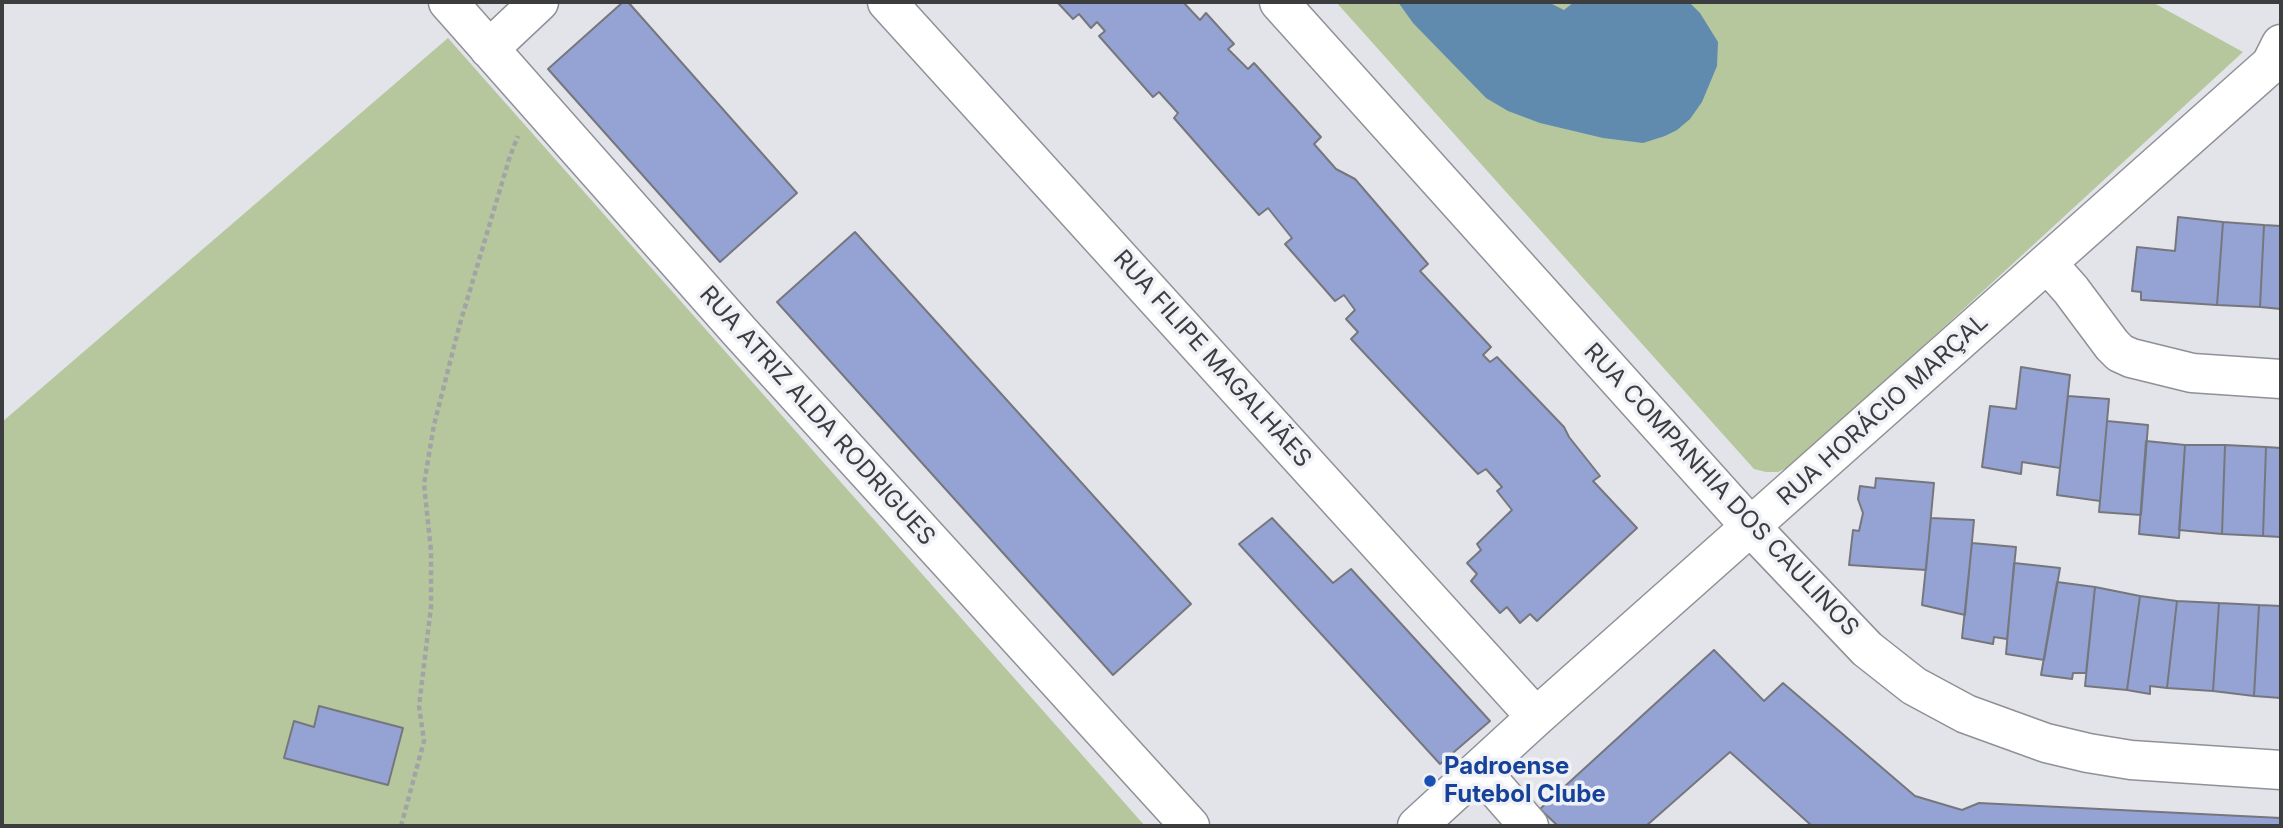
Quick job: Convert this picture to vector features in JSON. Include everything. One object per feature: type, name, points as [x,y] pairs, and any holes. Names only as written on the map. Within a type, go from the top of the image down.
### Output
[{"type":"street","name":"RUA ATRIZ ALDA RODRIGUES","points":[[448,2],[749,342],[1190,826]]},
{"type":"street","points":[[489,49],[539,2]]},
{"type":"street","name":"RUA FILIPE MAGALHÃES","points":[[887,2],[1536,717]]},
{"type":"street","name":"RUA COMPANHIA DOS CAULINOS","points":[[1279,2],[1751,527],[1867,649],[1914,686],[1966,715],[2046,743],[2088,753],[2132,760],[2281,770]]},
{"type":"street","name":"RUA HORÁCIO MARÇAL","points":[[1417,826],[1536,717],[2271,64],[2281,44]]},
{"type":"street","points":[[2048,264],[2120,353],[2192,373],[2281,379]]},
{"type":"street","points":[[1480,770],[1529,826]]},
{"type":"path","points":[[401,826],[424,741],[419,706],[431,607],[431,551],[424,484],[434,425],[510,156],[534,100]]},
{"type":"green space","points":[[1336,2],[2152,2],[2243,52],[1795,464],[1778,472],[1766,472],[1754,469]]},
{"type":"green space","points":[[448,38],[1145,826],[2,826],[2,422]]},
{"type":"water","points":[[1398,2],[1548,2],[1564,10],[1574,2],[1689,2],[1700,13],[1718,42],[1717,66],[1702,102],[1690,119],[1677,130],[1643,143],[1603,138],[1540,123],[1508,111],[1486,98],[1413,23]]},
{"type":"building","points":[[623,2],[628,2],[797,193],[720,262],[548,69]]},
{"type":"building","points":[[1057,2],[1183,2],[1200,20],[1206,13],[1234,44],[1228,49],[1248,69],[1254,63],[1321,137],[1314,144],[1336,169],[1355,179],[1428,264],[1420,271],[1491,347],[1483,355],[1490,362],[1497,357],[1564,427],[1600,476],[1593,481],[1637,528],[1537,621],[1530,614],[1520,623],[1507,607],[1500,613],[1471,581],[1477,574],[1467,563],[1481,550],[1477,544],[1512,510],[1497,491],[1502,487],[1486,469],[1478,474],[1351,339],[1358,332],[1346,319],[1355,310],[1344,295],[1335,301],[1285,244],[1292,238],[1268,208],[1259,215],[1174,118],[1178,113],[1159,92],[1153,97],[1099,36],[1105,31],[1097,22],[1091,28],[1079,14],[1073,19]]},
{"type":"building","points":[[2178,217],[2223,222],[2217,305],[2141,300],[2141,292],[2132,291],[2137,247],[2175,251]]},
{"type":"building","points":[[2223,222],[2264,225],[2260,307],[2217,305]]},
{"type":"building","points":[[2264,225],[2281,226],[2281,309],[2260,307]]},
{"type":"building","points":[[855,232],[1191,604],[1113,675],[777,302]]},
{"type":"building","points":[[2021,367],[2070,375],[2060,468],[2022,462],[2021,474],[1982,467],[1990,406],[2016,409]]},
{"type":"building","points":[[2068,396],[2109,399],[2100,501],[2057,495]]},
{"type":"building","points":[[2107,421],[2148,425],[2141,515],[2099,512]]},
{"type":"building","points":[[2146,441],[2185,445],[2179,538],[2139,534]]},
{"type":"building","points":[[2185,445],[2225,445],[2222,534],[2179,530]]},
{"type":"building","points":[[2225,445],[2266,447],[2263,536],[2222,534]]},
{"type":"building","points":[[2266,447],[2281,448],[2281,537],[2263,536]]},
{"type":"building","points":[[1876,478],[1934,483],[1926,570],[1849,565],[1853,530],[1859,531],[1863,513],[1858,499],[1860,486],[1875,488]]},
{"type":"building","points":[[1272,518],[1333,583],[1351,569],[1490,721],[1440,764],[1239,544]]},
{"type":"building","points":[[1931,518],[1974,520],[1965,615],[1922,605]]},
{"type":"building","points":[[1972,543],[2016,547],[2007,639],[1994,637],[1993,644],[1962,638]]},
{"type":"building","points":[[2014,563],[2060,568],[2044,660],[2006,654]]},
{"type":"building","points":[[2057,582],[2095,587],[2086,673],[2073,673],[2072,679],[2041,675]]},
{"type":"building","points":[[2095,587],[2140,596],[2127,690],[2085,686]]},
{"type":"building","points":[[2140,596],[2177,601],[2167,688],[2150,686],[2150,694],[2127,690]]},
{"type":"building","points":[[2177,601],[2219,603],[2213,691],[2167,688]]},
{"type":"building","points":[[2219,603],[2259,605],[2254,696],[2213,691]]},
{"type":"building","points":[[2259,605],[2281,606],[2281,698],[2254,696]]},
{"type":"building","points":[[1714,650],[1764,701],[1783,683],[1915,796],[1962,810],[1979,803],[2281,818],[2281,826],[1812,826],[1730,752],[1646,826],[1558,826],[1540,809]]},
{"type":"building","points":[[319,706],[403,728],[388,785],[284,758],[294,721],[314,727]]},
{"type":"place","name":"Padroense Futebol Clube","points":[[1430,781]]}]
